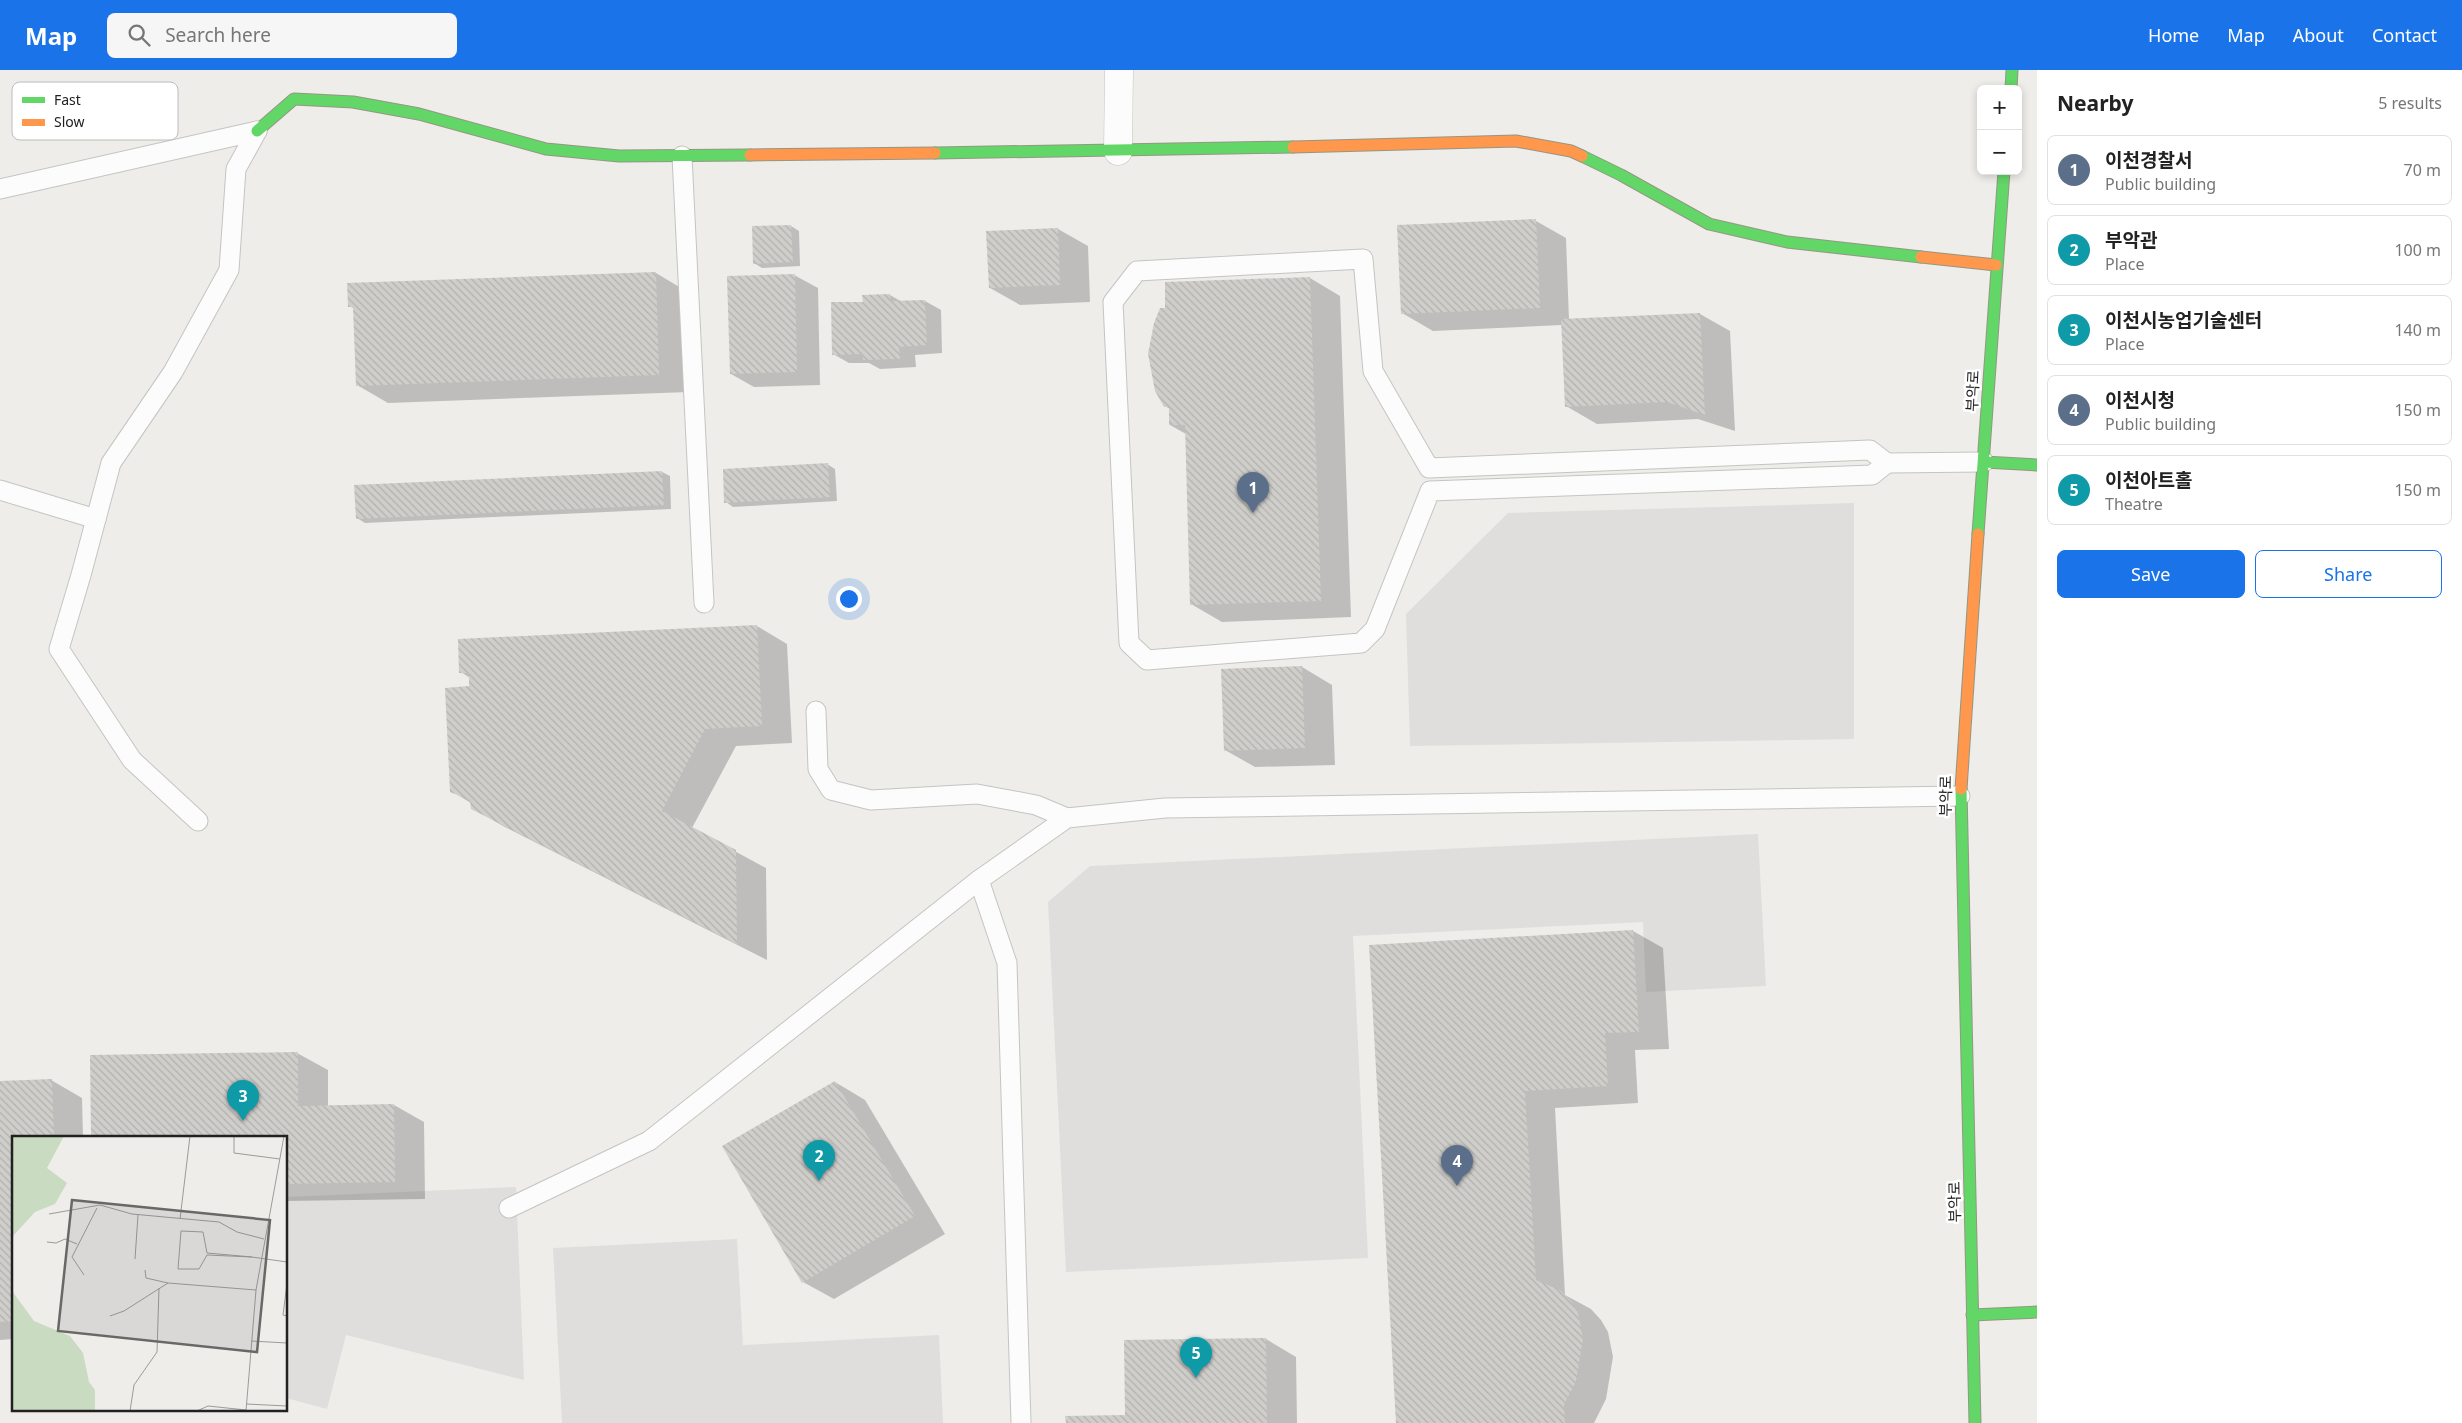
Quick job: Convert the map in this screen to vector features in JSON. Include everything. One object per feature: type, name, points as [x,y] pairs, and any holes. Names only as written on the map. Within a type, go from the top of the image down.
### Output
[{"type":"street","points":[[1118,151],[1119,70]]},
{"type":"street","points":[[2011,85],[2012,70]]},
{"type":"street","points":[[257,131],[294,99],[353,102],[419,114],[546,149],[619,156],[1118,151],[1516,141],[1571,151],[1709,224],[1787,242],[1996,265]]},
{"type":"street","name":"부악로","points":[[1975,1423],[1960,796],[2004,175]]},
{"type":"street","points":[[1984,462],[2037,465]]},
{"type":"street","points":[[1972,1315],[2037,1312]]},
{"type":"lane","points":[[0,189],[257,131]]},
{"type":"lane","points":[[198,821],[132,760],[58,649],[111,463],[173,372],[229,270],[236,169],[257,131]]},
{"type":"lane","points":[[682,156],[704,604]]},
{"type":"lane","points":[[1887,463],[1872,475],[1430,491],[1374,629],[1361,643],[1147,660],[1129,643],[1113,302],[1137,272],[1363,259],[1373,371],[1429,468],[1870,450],[1887,463],[1984,462]]},
{"type":"lane","points":[[0,490],[96,519]]},
{"type":"lane","points":[[816,711],[818,769],[831,790],[871,800],[978,794],[1036,806],[1067,818],[1165,808],[1960,796]]},
{"type":"lane","points":[[510,1208],[649,1142],[979,880],[1067,818]]},
{"type":"lane","points":[[979,880],[1007,963],[1020,1423]]},
{"type":"shaded area","points":[[1854,503],[1854,739],[1410,746],[1406,614],[1508,513]]},
{"type":"shaded area","points":[[1758,834],[1766,986],[1646,992],[1643,922],[1353,936],[1368,1258],[1066,1272],[1048,902],[1090,866]]},
{"type":"shaded area","points":[[516,1187],[524,1380],[346,1335],[327,1409],[288,1399],[288,1197]]},
{"type":"shaded area","points":[[737,1239],[743,1345],[939,1335],[943,1423],[562,1423],[553,1248]]},
{"type":"building","points":[[1536,219],[1540,308],[1401,314],[1397,225]]},
{"type":"building","points":[[791,225],[793,262],[753,264],[752,226]]},
{"type":"building","points":[[1058,228],[1060,285],[989,288],[986,231]]},
{"type":"building","points":[[656,272],[659,375],[356,386],[353,307],[348,307],[347,283]]},
{"type":"building","points":[[795,274],[797,372],[730,374],[727,276]]},
{"type":"building","points":[[1310,277],[1321,601],[1190,605],[1185,425],[1169,425],[1169,407],[1164,407],[1155,391],[1148,354],[1154,323],[1160,308],[1165,308],[1165,282]]},
{"type":"building","points":[[890,294],[891,301],[925,300],[927,345],[899,347],[900,359],[863,360],[863,354],[832,355],[831,302],[863,302],[862,295]]},
{"type":"building","points":[[1700,313],[1705,415],[1667,402],[1565,407],[1561,319]]},
{"type":"building","points":[[828,463],[830,497],[724,503],[723,469]]},
{"type":"building","points":[[662,471],[664,505],[356,519],[354,485]]},
{"type":"building","points":[[757,625],[762,726],[705,729],[662,811],[736,850],[737,944],[471,809],[470,800],[450,792],[445,688],[469,686],[469,673],[459,673],[458,639]]},
{"type":"building","points":[[1302,666],[1305,748],[1224,751],[1221,669]]},
{"type":"building","points":[[1633,930],[1639,1032],[1605,1033],[1608,1086],[1525,1091],[1536,1280],[1560,1290],[1571,1301],[1578,1313],[1583,1339],[1576,1381],[1564,1405],[1565,1423],[1396,1423],[1369,945]]},
{"type":"building","points":[[298,1052],[298,1106],[394,1104],[395,1182],[288,1184],[288,1136],[91,1136],[90,1055]]},
{"type":"building","points":[[52,1079],[54,1136],[12,1136],[12,1321],[0,1322],[0,1081]]},
{"type":"building","points":[[835,1081],[915,1216],[802,1283],[722,1146]]},
{"type":"building","points":[[1266,1338],[1267,1423],[1066,1423],[1065,1416],[1125,1415],[1124,1340]]},
{"type":"traffic: fast","points":[[2011,85],[2012,70]]},
{"type":"traffic: fast","points":[[257,131],[294,99],[353,102],[419,114],[546,149],[619,156],[750,155]]},
{"type":"traffic: fast","points":[[935,153],[1293,147]]},
{"type":"traffic: fast","points":[[1582,156],[1621,175],[1709,224],[1787,242],[1921,257]]},
{"type":"traffic: fast","points":[[1978,534],[2004,175]]},
{"type":"traffic: fast","points":[[1984,462],[2037,465]]},
{"type":"traffic: fast","points":[[1961,789],[1975,1423]]},
{"type":"traffic: fast","points":[[1972,1315],[2037,1312]]},
{"type":"traffic: slow","points":[[1293,147],[1516,141],[1571,151],[1582,156]]},
{"type":"traffic: slow","points":[[750,155],[935,153]]},
{"type":"traffic: slow","points":[[1921,257],[1996,265]]},
{"type":"traffic: slow","points":[[1961,789],[1978,534]]},
{"type":"place","name":"이천경찰서","points":[[1253,513]]},
{"type":"place","name":"이천시농업기술센터","points":[[243,1121]]},
{"type":"place","name":"부악관","points":[[819,1181]]},
{"type":"place","name":"이천시청","points":[[1457,1186]]},
{"type":"place","name":"이천아트홀","points":[[1196,1378]]}]
